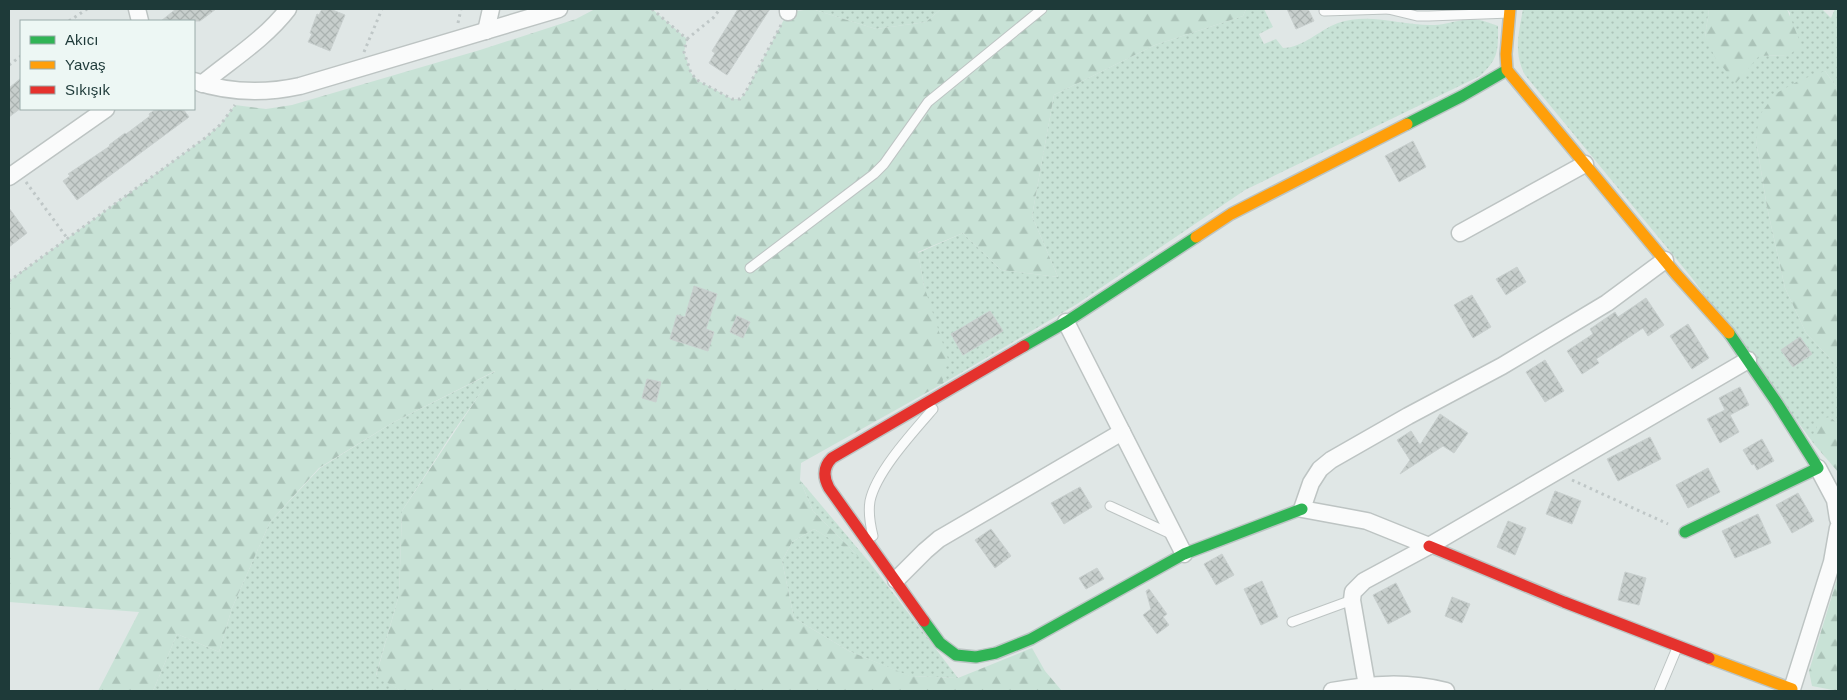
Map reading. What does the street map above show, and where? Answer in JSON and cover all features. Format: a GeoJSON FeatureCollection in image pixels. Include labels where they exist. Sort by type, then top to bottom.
{"type":"FeatureCollection","features":[{"type":"Feature","properties":{"kind":"street"},"geometry":{"type":"LineString","coordinates":[[198,82],[258,39],[276,24],[288,9]]}},
{"type":"Feature","properties":{"kind":"street"},"geometry":{"type":"LineString","coordinates":[[486,31],[491,9]]}},
{"type":"Feature","properties":{"kind":"street"},"geometry":{"type":"LineString","coordinates":[[198,82],[244,92],[263,92],[300,86],[559,9]]}},
{"type":"Feature","properties":{"kind":"street"},"geometry":{"type":"LineString","coordinates":[[1510,11],[1506,54],[1507,70],[1665,260],[1724,326],[1818,468],[1835,500],[1838,519]]}},
{"type":"Feature","properties":{"kind":"street"},"geometry":{"type":"LineString","coordinates":[[1507,70],[1462,96],[1231,214],[1066,322],[832,458],[825,468],[824,475],[829,488],[940,643],[950,652],[960,657],[973,658],[1009,649],[1184,554],[1302,509],[1367,521],[1560,601],[1792,690],[1832,562],[1838,528]]}},
{"type":"Feature","properties":{"kind":"street"},"geometry":{"type":"LineString","coordinates":[[13,174],[105,110]]}},
{"type":"Feature","properties":{"kind":"street"},"geometry":{"type":"LineString","coordinates":[[1460,233],[1585,164]]}},
{"type":"Feature","properties":{"kind":"street"},"geometry":{"type":"LineString","coordinates":[[1302,509],[1311,483],[1320,469],[1331,460],[1502,366],[1607,304],[1665,260]]}},
{"type":"Feature","properties":{"kind":"street"},"geometry":{"type":"LineString","coordinates":[[1066,322],[1184,554]]}},
{"type":"Feature","properties":{"kind":"street"},"geometry":{"type":"LineString","coordinates":[[1367,686],[1352,600],[1352,592],[1364,581],[1429,546],[1748,360]]}},
{"type":"Feature","properties":{"kind":"street"},"geometry":{"type":"LineString","coordinates":[[896,580],[924,550],[939,539],[1122,432]]}},
{"type":"Feature","properties":{"kind":"street"},"geometry":{"type":"LineString","coordinates":[[1685,532],[1818,468]]}},
{"type":"Feature","properties":{"kind":"street"},"geometry":{"type":"LineString","coordinates":[[1332,691],[1399,684],[1446,691]]}},
{"type":"Feature","properties":{"kind":"lane"},"geometry":{"type":"LineString","coordinates":[[750,268],[874,174],[884,164],[913,120],[928,102],[1042,9]]}},
{"type":"Feature","properties":{"kind":"lane"},"geometry":{"type":"LineString","coordinates":[[1324,10],[1389,9],[1417,16],[1510,11]]}},
{"type":"Feature","properties":{"kind":"lane"},"geometry":{"type":"LineString","coordinates":[[876,553],[869,514],[871,495],[876,482],[903,444],[947,392]]}},
{"type":"Feature","properties":{"kind":"lane"},"geometry":{"type":"LineString","coordinates":[[1110,506],[1175,536]]}},
{"type":"Feature","properties":{"kind":"lane"},"geometry":{"type":"LineString","coordinates":[[1292,622],[1352,600]]}},
{"type":"Feature","properties":{"kind":"lane"},"geometry":{"type":"LineString","coordinates":[[1659,691],[1677,647]]}},
{"type":"Feature","properties":{"kind":"path"},"geometry":{"type":"LineString","coordinates":[[70,20],[87,9]]}},
{"type":"Feature","properties":{"kind":"path"},"geometry":{"type":"LineString","coordinates":[[362,57],[382,9]]}},
{"type":"Feature","properties":{"kind":"path"},"geometry":{"type":"LineString","coordinates":[[456,29],[461,9]]}},
{"type":"Feature","properties":{"kind":"path"},"geometry":{"type":"LineString","coordinates":[[652,9],[687,39]]}},
{"type":"Feature","properties":{"kind":"path"},"geometry":{"type":"LineString","coordinates":[[720,9],[714,18],[687,39],[684,52],[694,77],[732,99],[740,99],[745,93],[788,10]]}},
{"type":"Feature","properties":{"kind":"path"},"geometry":{"type":"LineString","coordinates":[[9,65],[20,57]]}},
{"type":"Feature","properties":{"kind":"path"},"geometry":{"type":"LineString","coordinates":[[9,281],[221,124],[244,92]]}},
{"type":"Feature","properties":{"kind":"path"},"geometry":{"type":"LineString","coordinates":[[13,174],[67,238]]}},
{"type":"Feature","properties":{"kind":"path"},"geometry":{"type":"LineString","coordinates":[[1555,473],[1685,532]]}},
{"type":"Feature","properties":{"kind":"green space"},"geometry":{"type":"Polygon","coordinates":[[[595,9],[652,9],[687,39],[684,52],[691,73],[697,80],[732,99],[740,99],[788,12],[812,9],[876,29],[926,22],[941,9],[1246,9],[1243,16],[1155,45],[1054,95],[1032,216],[1058,277],[1001,270],[963,233],[918,252],[924,286],[948,359],[942,384],[801,463],[800,480],[813,511],[858,556],[814,529],[792,542],[782,561],[794,618],[849,651],[910,676],[958,678],[1032,648],[1045,671],[1062,691],[401,691],[376,676],[399,595],[402,511],[495,371],[392,423],[319,468],[270,522],[232,608],[219,652],[177,634],[153,691],[98,691],[139,612],[9,602],[9,281],[205,138],[221,124],[235,105],[266,109],[292,105],[480,50],[576,19],[595,9]]]}},
{"type":"Feature","properties":{"kind":"green space"},"geometry":{"type":"Polygon","coordinates":[[[812,9],[941,9],[926,22],[876,29],[812,9]]]}},
{"type":"Feature","properties":{"kind":"green space"},"geometry":{"type":"Polygon","coordinates":[[[1246,9],[1264,9],[1273,27],[1259,34],[1264,44],[1276,39],[1283,48],[1297,45],[1331,26],[1350,20],[1374,19],[1434,25],[1472,19],[1498,26],[1496,54],[1491,64],[1480,76],[1245,190],[1077,304],[942,384],[918,253],[963,233],[1001,270],[1058,277],[1032,216],[1054,95],[1155,45],[1243,16],[1246,9]]]}},
{"type":"Feature","properties":{"kind":"green space"},"geometry":{"type":"Polygon","coordinates":[[[1523,9],[1709,9],[1705,37],[1759,56],[1788,55],[1790,13],[1787,9],[1822,9],[1831,18],[1835,9],[1838,9],[1838,89],[1825,71],[1756,140],[1767,207],[1785,288],[1806,333],[1838,367],[1838,424],[1830,417],[1814,444],[1692,278],[1525,75],[1521,67],[1518,50],[1523,9]]]}},
{"type":"Feature","properties":{"kind":"green space"},"geometry":{"type":"Polygon","coordinates":[[[1709,9],[1787,9],[1802,47],[1788,55],[1759,56],[1736,83],[1716,59],[1705,37],[1709,9]]]}},
{"type":"Feature","properties":{"kind":"green space"},"geometry":{"type":"Polygon","coordinates":[[[1825,71],[1838,89],[1838,367],[1806,333],[1785,288],[1767,207],[1756,140],[1759,116],[1775,94],[1800,80],[1825,71]]]}},
{"type":"Feature","properties":{"kind":"green space"},"geometry":{"type":"Polygon","coordinates":[[[496,371],[453,432],[402,511],[399,595],[376,675],[401,691],[153,691],[177,634],[219,652],[232,608],[270,522],[320,468],[392,423],[496,371]]]}},
{"type":"Feature","properties":{"kind":"green space"},"geometry":{"type":"Polygon","coordinates":[[[1830,417],[1838,424],[1838,472],[1814,444],[1818,419],[1830,417]]]}},
{"type":"Feature","properties":{"kind":"green space"},"geometry":{"type":"Polygon","coordinates":[[[800,480],[870,563],[958,678],[909,676],[849,651],[794,618],[782,561],[792,542],[814,529],[856,554],[813,511],[800,480]]]}},
{"type":"Feature","properties":{"kind":"green space"},"geometry":{"type":"Polygon","coordinates":[[[1838,576],[1838,691],[1812,686],[1809,671],[1838,576]]]}},
{"type":"Feature","properties":{"kind":"building"},"geometry":{"type":"Polygon","coordinates":[[[176,9],[216,9],[200,21],[162,20],[176,9]]]}},
{"type":"Feature","properties":{"kind":"building"},"geometry":{"type":"Polygon","coordinates":[[[322,9],[330,9],[345,15],[330,51],[308,42],[317,14],[319,15],[322,9]]]}},
{"type":"Feature","properties":{"kind":"building"},"geometry":{"type":"Polygon","coordinates":[[[738,9],[770,9],[727,75],[709,63],[715,53],[712,51],[738,9]]]}},
{"type":"Feature","properties":{"kind":"building"},"geometry":{"type":"Polygon","coordinates":[[[1287,9],[1308,9],[1314,21],[1296,29],[1287,9]]]}},
{"type":"Feature","properties":{"kind":"building"},"geometry":{"type":"Polygon","coordinates":[[[20,79],[20,109],[9,117],[9,88],[20,79]]]}},
{"type":"Feature","properties":{"kind":"building"},"geometry":{"type":"Polygon","coordinates":[[[155,110],[184,110],[189,117],[77,200],[63,181],[70,176],[68,174],[110,146],[150,116],[149,114],[155,110]]]}},
{"type":"Feature","properties":{"kind":"building"},"geometry":{"type":"Polygon","coordinates":[[[1413,141],[1426,167],[1399,182],[1385,156],[1413,141]]]}},
{"type":"Feature","properties":{"kind":"building"},"geometry":{"type":"Polygon","coordinates":[[[9,208],[27,233],[9,247],[9,208]]]}},
{"type":"Feature","properties":{"kind":"building"},"geometry":{"type":"Polygon","coordinates":[[[1517,267],[1526,282],[1506,295],[1496,279],[1517,267]]]}},
{"type":"Feature","properties":{"kind":"building"},"geometry":{"type":"Polygon","coordinates":[[[694,286],[717,294],[706,329],[714,332],[708,351],[670,339],[677,315],[685,317],[694,286]]]}},
{"type":"Feature","properties":{"kind":"building"},"geometry":{"type":"Polygon","coordinates":[[[1472,295],[1491,327],[1473,338],[1454,305],[1472,295]]]}},
{"type":"Feature","properties":{"kind":"building"},"geometry":{"type":"Polygon","coordinates":[[[1646,298],[1664,325],[1648,336],[1643,328],[1596,359],[1599,363],[1582,374],[1567,351],[1593,334],[1590,329],[1615,312],[1618,317],[1646,298]]]}},
{"type":"Feature","properties":{"kind":"building"},"geometry":{"type":"Polygon","coordinates":[[[990,311],[1003,331],[963,355],[951,334],[990,311]]]}},
{"type":"Feature","properties":{"kind":"building"},"geometry":{"type":"Polygon","coordinates":[[[737,316],[750,322],[743,338],[730,332],[737,316]]]}},
{"type":"Feature","properties":{"kind":"building"},"geometry":{"type":"Polygon","coordinates":[[[1688,324],[1709,358],[1692,369],[1670,336],[1688,324]]]}},
{"type":"Feature","properties":{"kind":"building"},"geometry":{"type":"Polygon","coordinates":[[[1800,337],[1812,354],[1793,367],[1781,350],[1800,337]]]}},
{"type":"Feature","properties":{"kind":"building"},"geometry":{"type":"Polygon","coordinates":[[[1545,360],[1564,391],[1545,402],[1526,372],[1545,360]]]}},
{"type":"Feature","properties":{"kind":"building"},"geometry":{"type":"Polygon","coordinates":[[[647,379],[661,382],[656,402],[642,398],[647,379]]]}},
{"type":"Feature","properties":{"kind":"building"},"geometry":{"type":"Polygon","coordinates":[[[1740,387],[1749,405],[1730,415],[1739,432],[1720,443],[1707,419],[1725,410],[1719,398],[1740,387]]]}},
{"type":"Feature","properties":{"kind":"building"},"geometry":{"type":"Polygon","coordinates":[[[1440,414],[1468,433],[1454,453],[1443,446],[1400,474],[1410,460],[1397,440],[1411,431],[1420,445],[1440,414]]]}},
{"type":"Feature","properties":{"kind":"building"},"geometry":{"type":"Polygon","coordinates":[[[1650,437],[1661,459],[1618,481],[1607,459],[1650,437]]]}},
{"type":"Feature","properties":{"kind":"building"},"geometry":{"type":"Polygon","coordinates":[[[1762,439],[1774,461],[1757,470],[1743,450],[1762,439]]]}},
{"type":"Feature","properties":{"kind":"building"},"geometry":{"type":"Polygon","coordinates":[[[1708,468],[1720,492],[1688,508],[1676,485],[1708,468]]]}},
{"type":"Feature","properties":{"kind":"building"},"geometry":{"type":"Polygon","coordinates":[[[1080,487],[1092,507],[1064,524],[1051,503],[1080,487]]]}},
{"type":"Feature","properties":{"kind":"building"},"geometry":{"type":"Polygon","coordinates":[[[1555,491],[1581,501],[1572,524],[1546,514],[1555,491]]]}},
{"type":"Feature","properties":{"kind":"building"},"geometry":{"type":"Polygon","coordinates":[[[1798,493],[1814,521],[1792,533],[1776,505],[1798,493]]]}},
{"type":"Feature","properties":{"kind":"building"},"geometry":{"type":"Polygon","coordinates":[[[1758,514],[1771,543],[1735,558],[1722,531],[1758,514]]]}},
{"type":"Feature","properties":{"kind":"building"},"geometry":{"type":"Polygon","coordinates":[[[1508,521],[1526,528],[1515,555],[1497,547],[1508,521]]]}},
{"type":"Feature","properties":{"kind":"building"},"geometry":{"type":"Polygon","coordinates":[[[991,529],[1011,556],[995,568],[975,540],[991,529]]]}},
{"type":"Feature","properties":{"kind":"building"},"geometry":{"type":"Polygon","coordinates":[[[1222,554],[1234,575],[1216,585],[1204,564],[1222,554]]]}},
{"type":"Feature","properties":{"kind":"building"},"geometry":{"type":"Polygon","coordinates":[[[1097,568],[1104,579],[1086,589],[1079,578],[1097,568]]]}},
{"type":"Feature","properties":{"kind":"building"},"geometry":{"type":"Polygon","coordinates":[[[1625,572],[1646,578],[1639,605],[1618,600],[1625,572]]]}},
{"type":"Feature","properties":{"kind":"building"},"geometry":{"type":"Polygon","coordinates":[[[1262,581],[1278,617],[1261,625],[1244,589],[1262,581]]]}},
{"type":"Feature","properties":{"kind":"building"},"geometry":{"type":"Polygon","coordinates":[[[1396,583],[1411,612],[1388,624],[1373,595],[1396,583]]]}},
{"type":"Feature","properties":{"kind":"building"},"geometry":{"type":"Polygon","coordinates":[[[1149,589],[1167,614],[1163,617],[1169,625],[1157,634],[1143,615],[1151,609],[1146,591],[1149,589]]]}},
{"type":"Feature","properties":{"kind":"building"},"geometry":{"type":"Polygon","coordinates":[[[1452,597],[1470,604],[1462,623],[1445,616],[1452,597]]]}},
{"type":"Feature","properties":{"kind":"traffic: fast"},"geometry":{"type":"LineString","coordinates":[[1407,124],[1507,70]]}},
{"type":"Feature","properties":{"kind":"traffic: fast"},"geometry":{"type":"LineString","coordinates":[[1024,346],[1066,322],[1196,237]]}},
{"type":"Feature","properties":{"kind":"traffic: fast"},"geometry":{"type":"LineString","coordinates":[[1685,532],[1818,468],[1777,403],[1729,333]]}},
{"type":"Feature","properties":{"kind":"traffic: fast"},"geometry":{"type":"LineString","coordinates":[[924,621],[940,643],[956,655],[976,657],[996,653],[1031,639],[1184,554],[1302,509]]}},
{"type":"Feature","properties":{"kind":"traffic: slow"},"geometry":{"type":"LineString","coordinates":[[1510,9],[1506,54],[1507,70],[1676,274],[1729,333]]}},
{"type":"Feature","properties":{"kind":"traffic: slow"},"geometry":{"type":"LineString","coordinates":[[1196,237],[1231,214],[1407,124]]}},
{"type":"Feature","properties":{"kind":"traffic: slow"},"geometry":{"type":"LineString","coordinates":[[1709,658],[1792,689],[1791,691]]}},
{"type":"Feature","properties":{"kind":"traffic: jam"},"geometry":{"type":"LineString","coordinates":[[924,621],[829,488],[825,476],[826,469],[832,458],[1024,346]]}},
{"type":"Feature","properties":{"kind":"traffic: jam"},"geometry":{"type":"LineString","coordinates":[[1429,546],[1564,602],[1709,658]]}}]}
